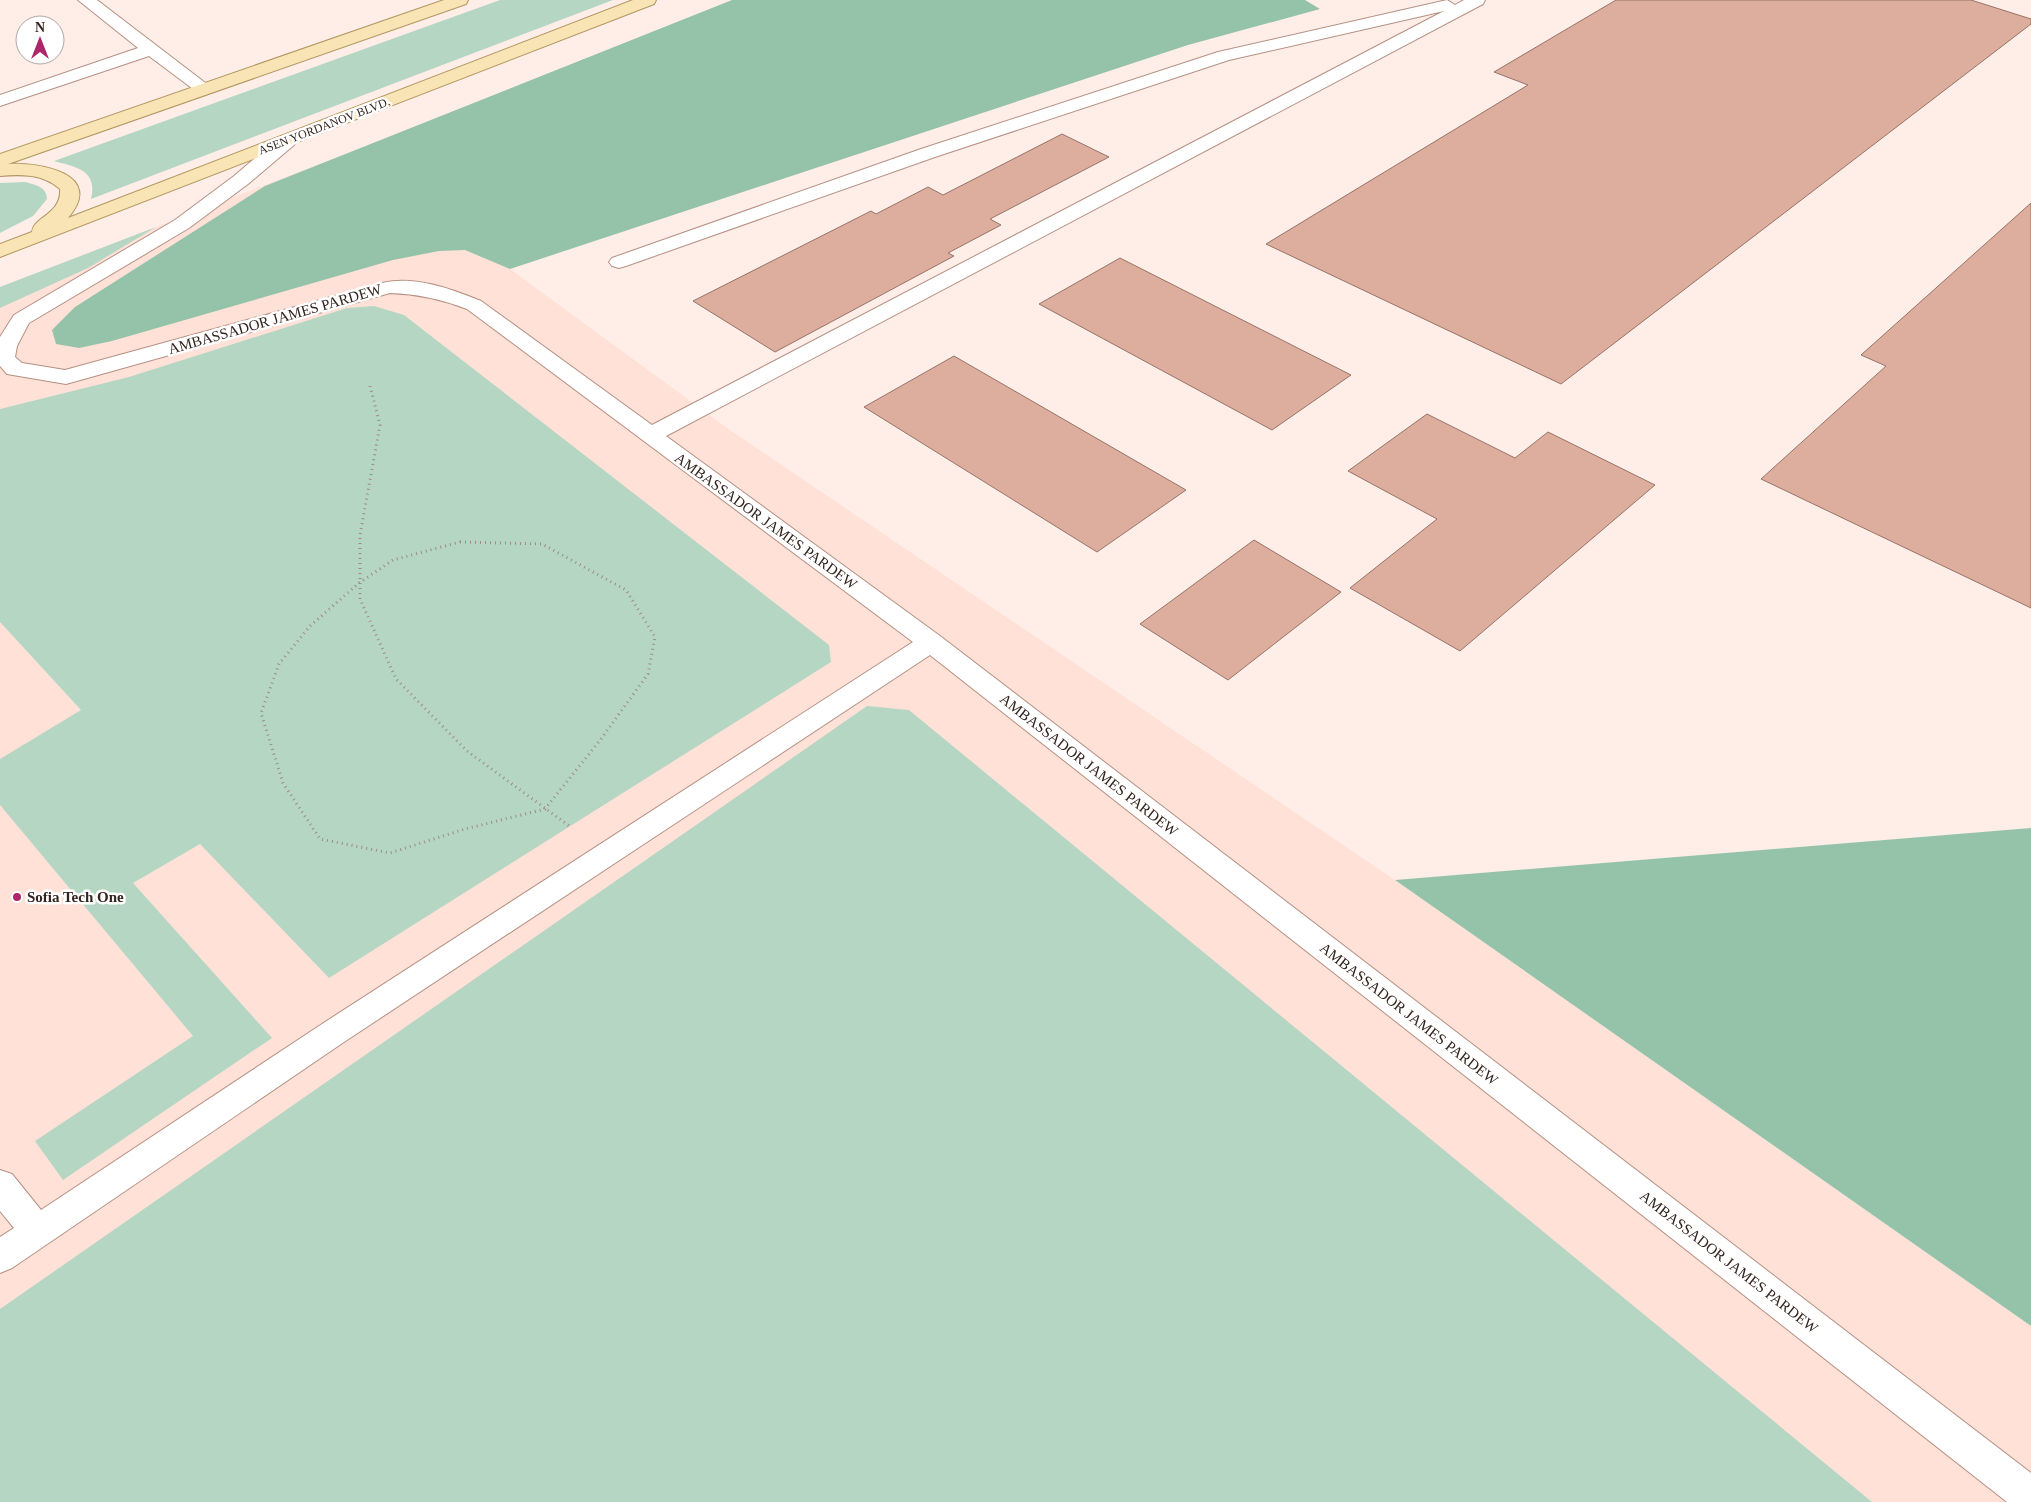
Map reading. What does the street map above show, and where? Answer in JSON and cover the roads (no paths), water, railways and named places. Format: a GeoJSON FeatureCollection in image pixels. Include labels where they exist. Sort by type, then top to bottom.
{"type":"FeatureCollection","features":[{"type":"Feature","properties":{"kind":"main road"},"geometry":{"type":"LineString","coordinates":[[0,160],[460,0]]}},
{"type":"Feature","properties":{"kind":"main road","name":"ASEN YORDANOV BLVD."},"geometry":{"type":"LineString","coordinates":[[0,251],[648,0]]}},
{"type":"Feature","properties":{"kind":"main road"},"geometry":{"type":"LineString","coordinates":[[0,170],[33,171],[50,174],[63,180],[70,187],[70,203],[61,214],[26,242]]}},
{"type":"Feature","properties":{"kind":"street"},"geometry":{"type":"LineString","coordinates":[[86,0],[203,88]]}},
{"type":"Feature","properties":{"kind":"street"},"geometry":{"type":"LineString","coordinates":[[619,262],[928,153],[1224,56],[1468,0]]}},
{"type":"Feature","properties":{"kind":"street"},"geometry":{"type":"LineString","coordinates":[[650,435],[1477,0]]}},
{"type":"Feature","properties":{"kind":"street"},"geometry":{"type":"LineString","coordinates":[[0,101],[151,50]]}},
{"type":"Feature","properties":{"kind":"street","name":"AMBASSADOR JAMES PARDEW"},"geometry":{"type":"LineString","coordinates":[[287,141],[242,180],[182,224],[21,319],[6,346],[4,358],[15,368],[66,377],[390,286],[419,286],[445,292],[474,305],[930,642],[2022,1496]]}},
{"type":"Feature","properties":{"kind":"street"},"geometry":{"type":"LineString","coordinates":[[218,168],[244,166],[246,172],[242,180]]}},
{"type":"Feature","properties":{"kind":"street"},"geometry":{"type":"LineString","coordinates":[[0,1257],[333,1033],[930,642]]}},
{"type":"Feature","properties":{"kind":"street"},"geometry":{"type":"LineString","coordinates":[[0,1185],[38,1232]]}},
{"type":"Feature","properties":{"kind":"place","name":"Sofia Tech One"},"geometry":{"type":"Point","coordinates":[17,897]}}]}
